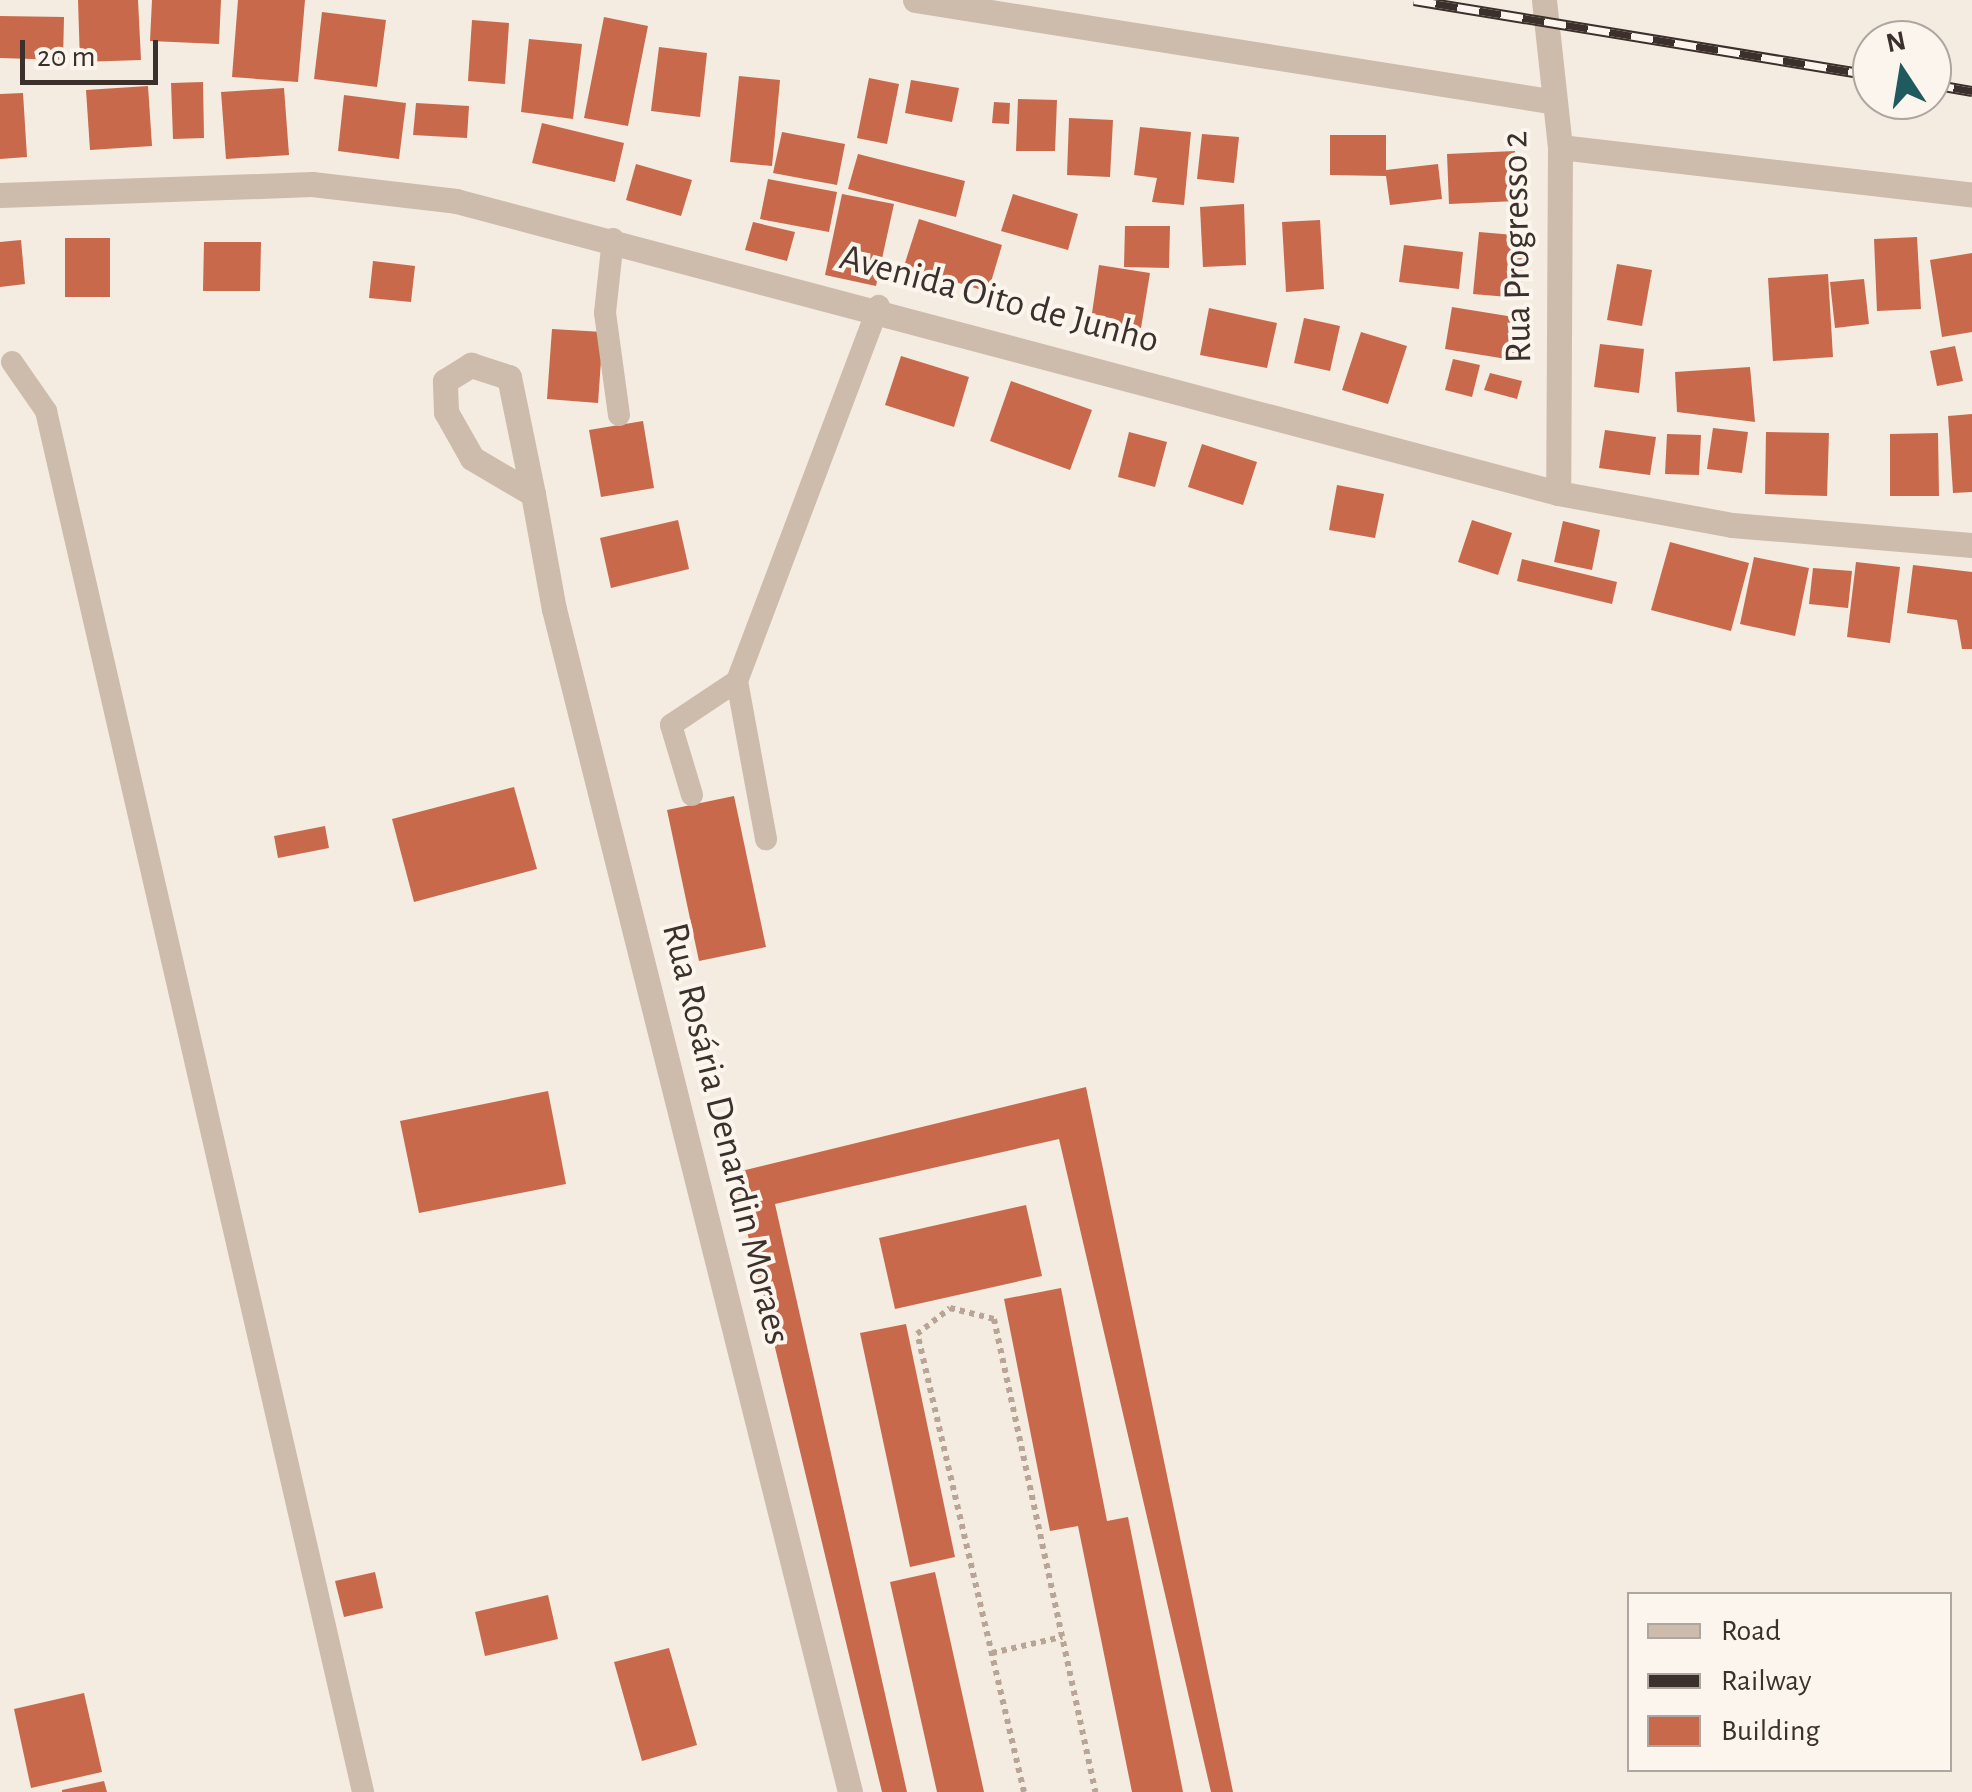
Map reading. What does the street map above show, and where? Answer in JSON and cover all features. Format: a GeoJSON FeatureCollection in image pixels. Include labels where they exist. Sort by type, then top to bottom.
{"type":"FeatureCollection","features":[{"type":"Feature","properties":{"kind":"street"},"geometry":{"type":"LineString","coordinates":[[915,0],[1550,101]]}},
{"type":"Feature","properties":{"kind":"street","name":"Rua Progresso 2"},"geometry":{"type":"LineString","coordinates":[[1544,0],[1550,101],[1560,148],[1558,494]]}},
{"type":"Feature","properties":{"kind":"street"},"geometry":{"type":"LineString","coordinates":[[1560,148],[1972,196]]}},
{"type":"Feature","properties":{"kind":"street","name":"Avenida Oito de Junho"},"geometry":{"type":"LineString","coordinates":[[0,195],[312,184],[456,200],[879,306],[1558,494],[1732,525],[1972,546]]}},
{"type":"Feature","properties":{"kind":"street","name":"Rua Rosária Denardin Moraes"},"geometry":{"type":"LineString","coordinates":[[533,494],[472,458],[446,412],[445,381],[471,365],[508,377],[533,494],[554,609],[850,1792]]}},
{"type":"Feature","properties":{"kind":"lane"},"geometry":{"type":"LineString","coordinates":[[613,239],[605,313],[619,416]]}},
{"type":"Feature","properties":{"kind":"lane"},"geometry":{"type":"LineString","coordinates":[[766,840],[737,681],[879,306]]}},
{"type":"Feature","properties":{"kind":"lane"},"geometry":{"type":"LineString","coordinates":[[12,362],[46,411],[363,1792]]}},
{"type":"Feature","properties":{"kind":"lane"},"geometry":{"type":"LineString","coordinates":[[692,795],[671,725],[737,681]]}},
{"type":"Feature","properties":{"kind":"path"},"geometry":{"type":"LineString","coordinates":[[1024,1792],[918,1334],[950,1308],[994,1319],[1096,1792]]}},
{"type":"Feature","properties":{"kind":"path"},"geometry":{"type":"LineString","coordinates":[[992,1652],[1062,1637]]}},
{"type":"Feature","properties":{"kind":"building"},"geometry":{"type":"Polygon","coordinates":[[[78,0],[138,0],[141,60],[80,62],[78,0]]]}},
{"type":"Feature","properties":{"kind":"building"},"geometry":{"type":"Polygon","coordinates":[[[152,0],[221,0],[219,44],[150,41],[152,0]]]}},
{"type":"Feature","properties":{"kind":"building"},"geometry":{"type":"Polygon","coordinates":[[[238,0],[305,0],[298,82],[232,77],[238,0]]]}},
{"type":"Feature","properties":{"kind":"building"},"geometry":{"type":"Polygon","coordinates":[[[322,12],[386,20],[377,87],[314,79],[322,12]]]}},
{"type":"Feature","properties":{"kind":"building"},"geometry":{"type":"Polygon","coordinates":[[[0,16],[64,17],[63,60],[0,58],[0,16]]]}},
{"type":"Feature","properties":{"kind":"building"},"geometry":{"type":"Polygon","coordinates":[[[604,17],[648,26],[628,126],[584,118],[604,17]]]}},
{"type":"Feature","properties":{"kind":"building"},"geometry":{"type":"Polygon","coordinates":[[[472,20],[509,23],[505,84],[468,81],[472,20]]]}},
{"type":"Feature","properties":{"kind":"building"},"geometry":{"type":"Polygon","coordinates":[[[529,39],[582,44],[573,119],[521,112],[529,39]]]}},
{"type":"Feature","properties":{"kind":"building"},"geometry":{"type":"Polygon","coordinates":[[[659,47],[707,53],[700,117],[651,111],[659,47]]]}},
{"type":"Feature","properties":{"kind":"building"},"geometry":{"type":"Polygon","coordinates":[[[739,76],[780,80],[772,166],[730,162],[739,76]]]}},
{"type":"Feature","properties":{"kind":"building"},"geometry":{"type":"Polygon","coordinates":[[[869,78],[899,84],[887,144],[857,138],[869,78]]]}},
{"type":"Feature","properties":{"kind":"building"},"geometry":{"type":"Polygon","coordinates":[[[911,80],[959,88],[952,122],[905,113],[911,80]]]}},
{"type":"Feature","properties":{"kind":"building"},"geometry":{"type":"Polygon","coordinates":[[[203,82],[204,138],[173,139],[171,83],[203,82]]]}},
{"type":"Feature","properties":{"kind":"building"},"geometry":{"type":"Polygon","coordinates":[[[148,86],[152,146],[90,150],[86,90],[148,86]]]}},
{"type":"Feature","properties":{"kind":"building"},"geometry":{"type":"Polygon","coordinates":[[[284,88],[289,155],[226,159],[221,92],[284,88]]]}},
{"type":"Feature","properties":{"kind":"building"},"geometry":{"type":"Polygon","coordinates":[[[23,93],[27,157],[0,159],[0,94],[23,93]]]}},
{"type":"Feature","properties":{"kind":"building"},"geometry":{"type":"Polygon","coordinates":[[[344,95],[406,103],[399,159],[338,151],[344,95]]]}},
{"type":"Feature","properties":{"kind":"building"},"geometry":{"type":"Polygon","coordinates":[[[1018,99],[1057,100],[1055,151],[1016,151],[1018,99]]]}},
{"type":"Feature","properties":{"kind":"building"},"geometry":{"type":"Polygon","coordinates":[[[994,102],[1010,103],[1009,124],[992,123],[994,102]]]}},
{"type":"Feature","properties":{"kind":"building"},"geometry":{"type":"Polygon","coordinates":[[[416,103],[469,106],[467,138],[413,135],[416,103]]]}},
{"type":"Feature","properties":{"kind":"building"},"geometry":{"type":"Polygon","coordinates":[[[1069,118],[1113,120],[1110,177],[1067,175],[1069,118]]]}},
{"type":"Feature","properties":{"kind":"building"},"geometry":{"type":"Polygon","coordinates":[[[542,123],[624,143],[615,182],[532,163],[542,123]]]}},
{"type":"Feature","properties":{"kind":"building"},"geometry":{"type":"Polygon","coordinates":[[[1140,127],[1191,132],[1184,205],[1152,202],[1157,178],[1134,175],[1140,127]]]}},
{"type":"Feature","properties":{"kind":"building"},"geometry":{"type":"Polygon","coordinates":[[[782,132],[845,144],[837,185],[773,173],[782,132]]]}},
{"type":"Feature","properties":{"kind":"building"},"geometry":{"type":"Polygon","coordinates":[[[1202,134],[1239,137],[1234,183],[1197,179],[1202,134]]]}},
{"type":"Feature","properties":{"kind":"building"},"geometry":{"type":"Polygon","coordinates":[[[1330,135],[1386,135],[1386,170],[1438,164],[1442,199],[1390,205],[1386,176],[1330,175],[1330,135]]]}},
{"type":"Feature","properties":{"kind":"building"},"geometry":{"type":"Polygon","coordinates":[[[1515,151],[1517,201],[1449,204],[1447,154],[1515,151]]]}},
{"type":"Feature","properties":{"kind":"building"},"geometry":{"type":"Polygon","coordinates":[[[858,154],[965,181],[956,217],[848,189],[858,154]]]}},
{"type":"Feature","properties":{"kind":"building"},"geometry":{"type":"Polygon","coordinates":[[[636,164],[692,180],[681,216],[626,200],[636,164]]]}},
{"type":"Feature","properties":{"kind":"building"},"geometry":{"type":"Polygon","coordinates":[[[768,179],[837,192],[829,232],[760,219],[768,179]]]}},
{"type":"Feature","properties":{"kind":"building"},"geometry":{"type":"Polygon","coordinates":[[[842,194],[894,204],[876,286],[825,275],[842,194]]]}},
{"type":"Feature","properties":{"kind":"building"},"geometry":{"type":"Polygon","coordinates":[[[1013,194],[1078,214],[1068,250],[1001,231],[1013,194]]]}},
{"type":"Feature","properties":{"kind":"building"},"geometry":{"type":"Polygon","coordinates":[[[1244,204],[1246,265],[1203,267],[1200,207],[1244,204]]]}},
{"type":"Feature","properties":{"kind":"building"},"geometry":{"type":"Polygon","coordinates":[[[919,219],[1002,245],[988,292],[904,266],[919,219]]]}},
{"type":"Feature","properties":{"kind":"building"},"geometry":{"type":"Polygon","coordinates":[[[1320,220],[1324,289],[1286,292],[1282,222],[1320,220]]]}},
{"type":"Feature","properties":{"kind":"building"},"geometry":{"type":"Polygon","coordinates":[[[753,222],[795,232],[787,261],[745,250],[753,222]]]}},
{"type":"Feature","properties":{"kind":"building"},"geometry":{"type":"Polygon","coordinates":[[[1125,226],[1170,226],[1169,268],[1124,267],[1125,226]]]}},
{"type":"Feature","properties":{"kind":"building"},"geometry":{"type":"Polygon","coordinates":[[[1479,232],[1526,236],[1520,298],[1473,294],[1479,232]]]}},
{"type":"Feature","properties":{"kind":"building"},"geometry":{"type":"Polygon","coordinates":[[[1917,237],[1921,309],[1877,311],[1874,239],[1917,237]]]}},
{"type":"Feature","properties":{"kind":"building"},"geometry":{"type":"Polygon","coordinates":[[[65,238],[110,238],[110,297],[65,297],[65,238]]]}},
{"type":"Feature","properties":{"kind":"building"},"geometry":{"type":"Polygon","coordinates":[[[21,240],[25,284],[0,287],[0,242],[21,240]]]}},
{"type":"Feature","properties":{"kind":"building"},"geometry":{"type":"Polygon","coordinates":[[[204,242],[261,242],[260,291],[203,291],[204,242]]]}},
{"type":"Feature","properties":{"kind":"building"},"geometry":{"type":"Polygon","coordinates":[[[1404,245],[1463,252],[1459,289],[1399,282],[1404,245]]]}},
{"type":"Feature","properties":{"kind":"building"},"geometry":{"type":"Polygon","coordinates":[[[1972,253],[1972,332],[1942,337],[1930,260],[1972,253]]]}},
{"type":"Feature","properties":{"kind":"building"},"geometry":{"type":"Polygon","coordinates":[[[373,261],[415,266],[411,302],[369,298],[373,261]]]}},
{"type":"Feature","properties":{"kind":"building"},"geometry":{"type":"Polygon","coordinates":[[[1617,264],[1652,270],[1642,326],[1607,320],[1617,264]]]}},
{"type":"Feature","properties":{"kind":"building"},"geometry":{"type":"Polygon","coordinates":[[[1099,265],[1150,273],[1141,328],[1091,320],[1099,265]]]}},
{"type":"Feature","properties":{"kind":"building"},"geometry":{"type":"Polygon","coordinates":[[[1828,274],[1833,357],[1773,361],[1768,278],[1828,274]]]}},
{"type":"Feature","properties":{"kind":"building"},"geometry":{"type":"Polygon","coordinates":[[[1864,279],[1869,324],[1835,328],[1830,282],[1864,279]]]}},
{"type":"Feature","properties":{"kind":"building"},"geometry":{"type":"Polygon","coordinates":[[[1452,307],[1526,319],[1519,361],[1445,349],[1452,307]]]}},
{"type":"Feature","properties":{"kind":"building"},"geometry":{"type":"Polygon","coordinates":[[[1209,308],[1277,323],[1267,368],[1200,355],[1209,308]]]}},
{"type":"Feature","properties":{"kind":"building"},"geometry":{"type":"Polygon","coordinates":[[[1304,318],[1340,326],[1330,371],[1294,363],[1304,318]]]}},
{"type":"Feature","properties":{"kind":"building"},"geometry":{"type":"Polygon","coordinates":[[[552,329],[603,332],[598,403],[547,399],[552,329]]]}},
{"type":"Feature","properties":{"kind":"building"},"geometry":{"type":"Polygon","coordinates":[[[1361,332],[1407,346],[1388,404],[1342,390],[1361,332]]]}},
{"type":"Feature","properties":{"kind":"building"},"geometry":{"type":"Polygon","coordinates":[[[1600,344],[1644,349],[1639,393],[1594,387],[1600,344]]]}},
{"type":"Feature","properties":{"kind":"building"},"geometry":{"type":"Polygon","coordinates":[[[1955,346],[1963,381],[1937,386],[1930,351],[1955,346]]]}},
{"type":"Feature","properties":{"kind":"building"},"geometry":{"type":"Polygon","coordinates":[[[901,356],[969,377],[954,427],[885,405],[901,356]]]}},
{"type":"Feature","properties":{"kind":"building"},"geometry":{"type":"Polygon","coordinates":[[[1453,359],[1480,365],[1472,397],[1445,390],[1453,359]]]}},
{"type":"Feature","properties":{"kind":"building"},"geometry":{"type":"Polygon","coordinates":[[[1750,367],[1755,422],[1677,412],[1675,372],[1750,367]]]}},
{"type":"Feature","properties":{"kind":"building"},"geometry":{"type":"Polygon","coordinates":[[[1490,373],[1522,381],[1517,399],[1484,390],[1490,373]]]}},
{"type":"Feature","properties":{"kind":"building"},"geometry":{"type":"Polygon","coordinates":[[[1011,381],[1092,410],[1070,470],[990,441],[1011,381]]]}},
{"type":"Feature","properties":{"kind":"building"},"geometry":{"type":"Polygon","coordinates":[[[1972,414],[1972,492],[1953,493],[1948,416],[1972,414]]]}},
{"type":"Feature","properties":{"kind":"building"},"geometry":{"type":"Polygon","coordinates":[[[643,421],[654,488],[601,497],[589,430],[643,421]]]}},
{"type":"Feature","properties":{"kind":"building"},"geometry":{"type":"Polygon","coordinates":[[[1713,428],[1748,432],[1742,473],[1707,469],[1713,428]]]}},
{"type":"Feature","properties":{"kind":"building"},"geometry":{"type":"Polygon","coordinates":[[[1605,430],[1656,437],[1650,475],[1599,468],[1605,430]]]}},
{"type":"Feature","properties":{"kind":"building"},"geometry":{"type":"Polygon","coordinates":[[[1129,432],[1167,442],[1155,487],[1118,477],[1129,432]]]}},
{"type":"Feature","properties":{"kind":"building"},"geometry":{"type":"Polygon","coordinates":[[[1766,432],[1829,433],[1827,496],[1765,494],[1766,432]]]}},
{"type":"Feature","properties":{"kind":"building"},"geometry":{"type":"Polygon","coordinates":[[[1938,433],[1939,496],[1890,496],[1890,434],[1938,433]]]}},
{"type":"Feature","properties":{"kind":"building"},"geometry":{"type":"Polygon","coordinates":[[[1667,434],[1701,435],[1699,475],[1665,474],[1667,434]]]}},
{"type":"Feature","properties":{"kind":"building"},"geometry":{"type":"Polygon","coordinates":[[[1202,444],[1257,462],[1243,505],[1188,487],[1202,444]]]}},
{"type":"Feature","properties":{"kind":"building"},"geometry":{"type":"Polygon","coordinates":[[[1337,485],[1384,494],[1375,538],[1329,530],[1337,485]]]}},
{"type":"Feature","properties":{"kind":"building"},"geometry":{"type":"Polygon","coordinates":[[[678,520],[689,569],[611,588],[600,538],[678,520]]]}},
{"type":"Feature","properties":{"kind":"building"},"geometry":{"type":"Polygon","coordinates":[[[1472,520],[1512,533],[1498,575],[1458,562],[1472,520]]]}},
{"type":"Feature","properties":{"kind":"building"},"geometry":{"type":"Polygon","coordinates":[[[1563,521],[1600,530],[1592,570],[1554,562],[1563,521]]]}},
{"type":"Feature","properties":{"kind":"building"},"geometry":{"type":"Polygon","coordinates":[[[1670,542],[1749,563],[1731,631],[1651,610],[1670,542]]]}},
{"type":"Feature","properties":{"kind":"building"},"geometry":{"type":"Polygon","coordinates":[[[1754,557],[1809,568],[1795,636],[1740,624],[1754,557]]]}},
{"type":"Feature","properties":{"kind":"building"},"geometry":{"type":"Polygon","coordinates":[[[1522,559],[1617,582],[1612,604],[1517,581],[1522,559]]]}},
{"type":"Feature","properties":{"kind":"building"},"geometry":{"type":"Polygon","coordinates":[[[1856,562],[1900,567],[1890,643],[1847,637],[1856,562]]]}},
{"type":"Feature","properties":{"kind":"building"},"geometry":{"type":"Polygon","coordinates":[[[1913,565],[1972,572],[1972,649],[1962,649],[1957,620],[1907,613],[1913,565]]]}},
{"type":"Feature","properties":{"kind":"building"},"geometry":{"type":"Polygon","coordinates":[[[1813,568],[1852,571],[1848,608],[1809,604],[1813,568]]]}},
{"type":"Feature","properties":{"kind":"building"},"geometry":{"type":"Polygon","coordinates":[[[514,787],[537,869],[414,902],[392,819],[514,787]]]}},
{"type":"Feature","properties":{"kind":"building"},"geometry":{"type":"Polygon","coordinates":[[[734,796],[766,947],[699,961],[667,810],[734,796]]]}},
{"type":"Feature","properties":{"kind":"building"},"geometry":{"type":"Polygon","coordinates":[[[325,826],[329,848],[278,858],[274,836],[325,826]]]}},
{"type":"Feature","properties":{"kind":"building"},"geometry":{"type":"Polygon","coordinates":[[[1086,1087],[1233,1792],[1211,1792],[1059,1139],[775,1204],[907,1792],[882,1792],[733,1173],[1086,1087]]]}},
{"type":"Feature","properties":{"kind":"building"},"geometry":{"type":"Polygon","coordinates":[[[548,1091],[566,1184],[419,1213],[400,1121],[548,1091]]]}},
{"type":"Feature","properties":{"kind":"building"},"geometry":{"type":"Polygon","coordinates":[[[1026,1205],[1042,1276],[895,1309],[879,1238],[1026,1205]]]}},
{"type":"Feature","properties":{"kind":"building"},"geometry":{"type":"Polygon","coordinates":[[[1061,1288],[1107,1521],[1128,1517],[1183,1792],[1132,1792],[1078,1526],[1050,1531],[1004,1299],[1061,1288]]]}},
{"type":"Feature","properties":{"kind":"building"},"geometry":{"type":"Polygon","coordinates":[[[906,1324],[955,1557],[910,1567],[860,1333],[906,1324]]]}},
{"type":"Feature","properties":{"kind":"building"},"geometry":{"type":"Polygon","coordinates":[[[375,1572],[383,1608],[344,1617],[335,1581],[375,1572]]]}},
{"type":"Feature","properties":{"kind":"building"},"geometry":{"type":"Polygon","coordinates":[[[935,1572],[984,1792],[937,1792],[890,1582],[935,1572]]]}},
{"type":"Feature","properties":{"kind":"building"},"geometry":{"type":"Polygon","coordinates":[[[548,1595],[558,1639],[485,1656],[475,1612],[548,1595]]]}},
{"type":"Feature","properties":{"kind":"building"},"geometry":{"type":"Polygon","coordinates":[[[669,1648],[697,1745],[642,1761],[614,1662],[669,1648]]]}},
{"type":"Feature","properties":{"kind":"building"},"geometry":{"type":"Polygon","coordinates":[[[84,1693],[102,1772],[31,1788],[14,1709],[84,1693]]]}},
{"type":"Feature","properties":{"kind":"building"},"geometry":{"type":"Polygon","coordinates":[[[104,1781],[107,1792],[62,1792],[62,1790],[104,1781]]]}},
{"type":"Feature","properties":{"kind":"railway"},"geometry":{"type":"LineString","coordinates":[[1414,0],[1852,72]]}},
{"type":"Feature","properties":{"kind":"railway"},"geometry":{"type":"LineString","coordinates":[[1952,88],[1972,91]]}}]}
